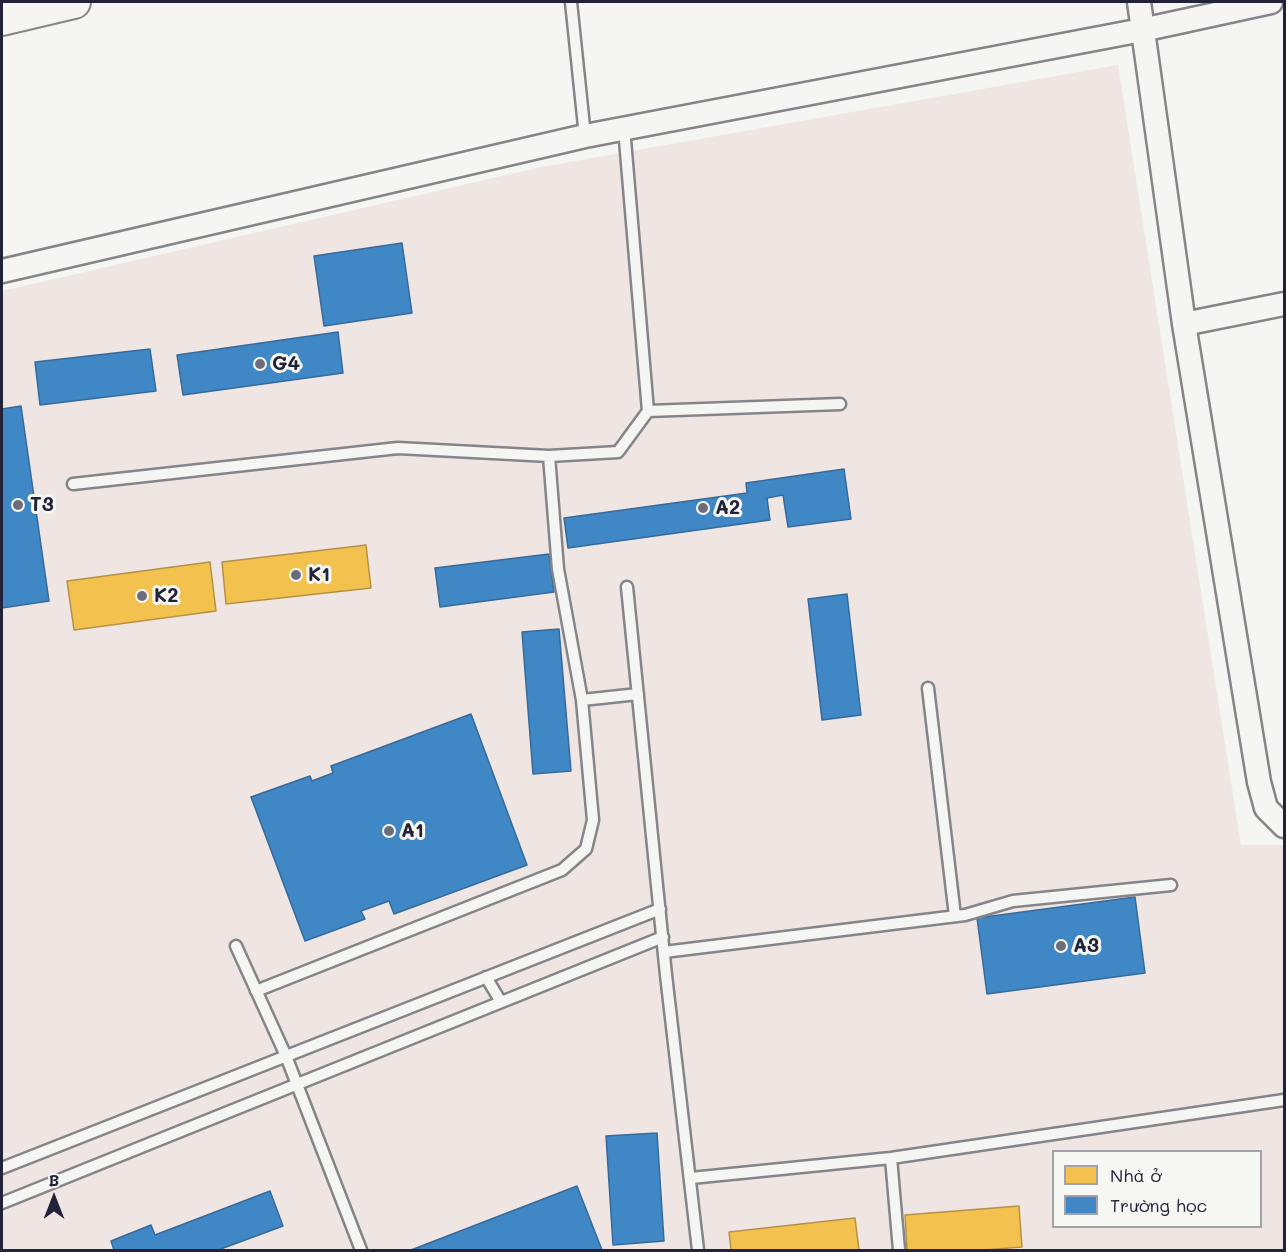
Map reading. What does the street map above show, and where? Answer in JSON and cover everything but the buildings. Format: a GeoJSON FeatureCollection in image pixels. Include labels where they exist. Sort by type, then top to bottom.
{"type":"FeatureCollection","features":[{"type":"Feature","properties":{"kind":"street"},"geometry":{"type":"LineString","coordinates":[[2,19],[74,2]]}},
{"type":"Feature","properties":{"kind":"street"},"geometry":{"type":"LineString","coordinates":[[1139,2],[1184,324],[1259,782],[1266,808],[1284,826]]}},
{"type":"Feature","properties":{"kind":"street"},"geometry":{"type":"LineString","coordinates":[[2,271],[585,136],[1142,30],[1271,2]]}},
{"type":"Feature","properties":{"kind":"street"},"geometry":{"type":"LineString","coordinates":[[1184,324],[1284,304]]}},
{"type":"Feature","properties":{"kind":"lane"},"geometry":{"type":"LineString","coordinates":[[571,2],[585,136]]}},
{"type":"Feature","properties":{"kind":"lane"},"geometry":{"type":"LineString","coordinates":[[73,483],[398,448],[549,456],[618,452],[648,411],[624,128]]}},
{"type":"Feature","properties":{"kind":"lane"},"geometry":{"type":"LineString","coordinates":[[648,411],[840,404]]}},
{"type":"Feature","properties":{"kind":"lane"},"geometry":{"type":"LineString","coordinates":[[256,991],[562,870],[585,849],[593,820],[582,700],[558,569],[549,456]]}},
{"type":"Feature","properties":{"kind":"lane"},"geometry":{"type":"LineString","coordinates":[[627,587],[664,952],[698,1251]]}},
{"type":"Feature","properties":{"kind":"lane"},"geometry":{"type":"LineString","coordinates":[[928,688],[955,916]]}},
{"type":"Feature","properties":{"kind":"lane"},"geometry":{"type":"LineString","coordinates":[[582,700],[638,694]]}},
{"type":"Feature","properties":{"kind":"lane"},"geometry":{"type":"LineString","coordinates":[[664,952],[955,916],[1013,901],[1171,885]]}},
{"type":"Feature","properties":{"kind":"lane"},"geometry":{"type":"LineString","coordinates":[[2,1168],[660,909]]}},
{"type":"Feature","properties":{"kind":"lane"},"geometry":{"type":"LineString","coordinates":[[2,1203],[663,937]]}},
{"type":"Feature","properties":{"kind":"lane"},"geometry":{"type":"LineString","coordinates":[[237,946],[286,1056],[361,1251]]}},
{"type":"Feature","properties":{"kind":"lane"},"geometry":{"type":"LineString","coordinates":[[486,977],[501,1002]]}},
{"type":"Feature","properties":{"kind":"lane"},"geometry":{"type":"LineString","coordinates":[[691,1178],[891,1158],[1284,1100]]}},
{"type":"Feature","properties":{"kind":"lane"},"geometry":{"type":"LineString","coordinates":[[891,1158],[899,1251]]}},
{"type":"Feature","properties":{"kind":"shaded area"},"geometry":{"type":"Polygon","coordinates":[[[1118,65],[1241,845],[1284,845],[1284,1250],[2,1250],[2,291],[541,167],[1118,65]]]}},
{"type":"Feature","properties":{"kind":"place","name":"G4"},"geometry":{"type":"Point","coordinates":[260,364]}},
{"type":"Feature","properties":{"kind":"place","name":"T3"},"geometry":{"type":"Point","coordinates":[18,505]}},
{"type":"Feature","properties":{"kind":"place","name":"A2"},"geometry":{"type":"Point","coordinates":[703,508]}},
{"type":"Feature","properties":{"kind":"place","name":"K1"},"geometry":{"type":"Point","coordinates":[296,575]}},
{"type":"Feature","properties":{"kind":"place","name":"K2"},"geometry":{"type":"Point","coordinates":[142,596]}},
{"type":"Feature","properties":{"kind":"place","name":"A1"},"geometry":{"type":"Point","coordinates":[389,831]}},
{"type":"Feature","properties":{"kind":"place","name":"A3"},"geometry":{"type":"Point","coordinates":[1061,946]}}]}
